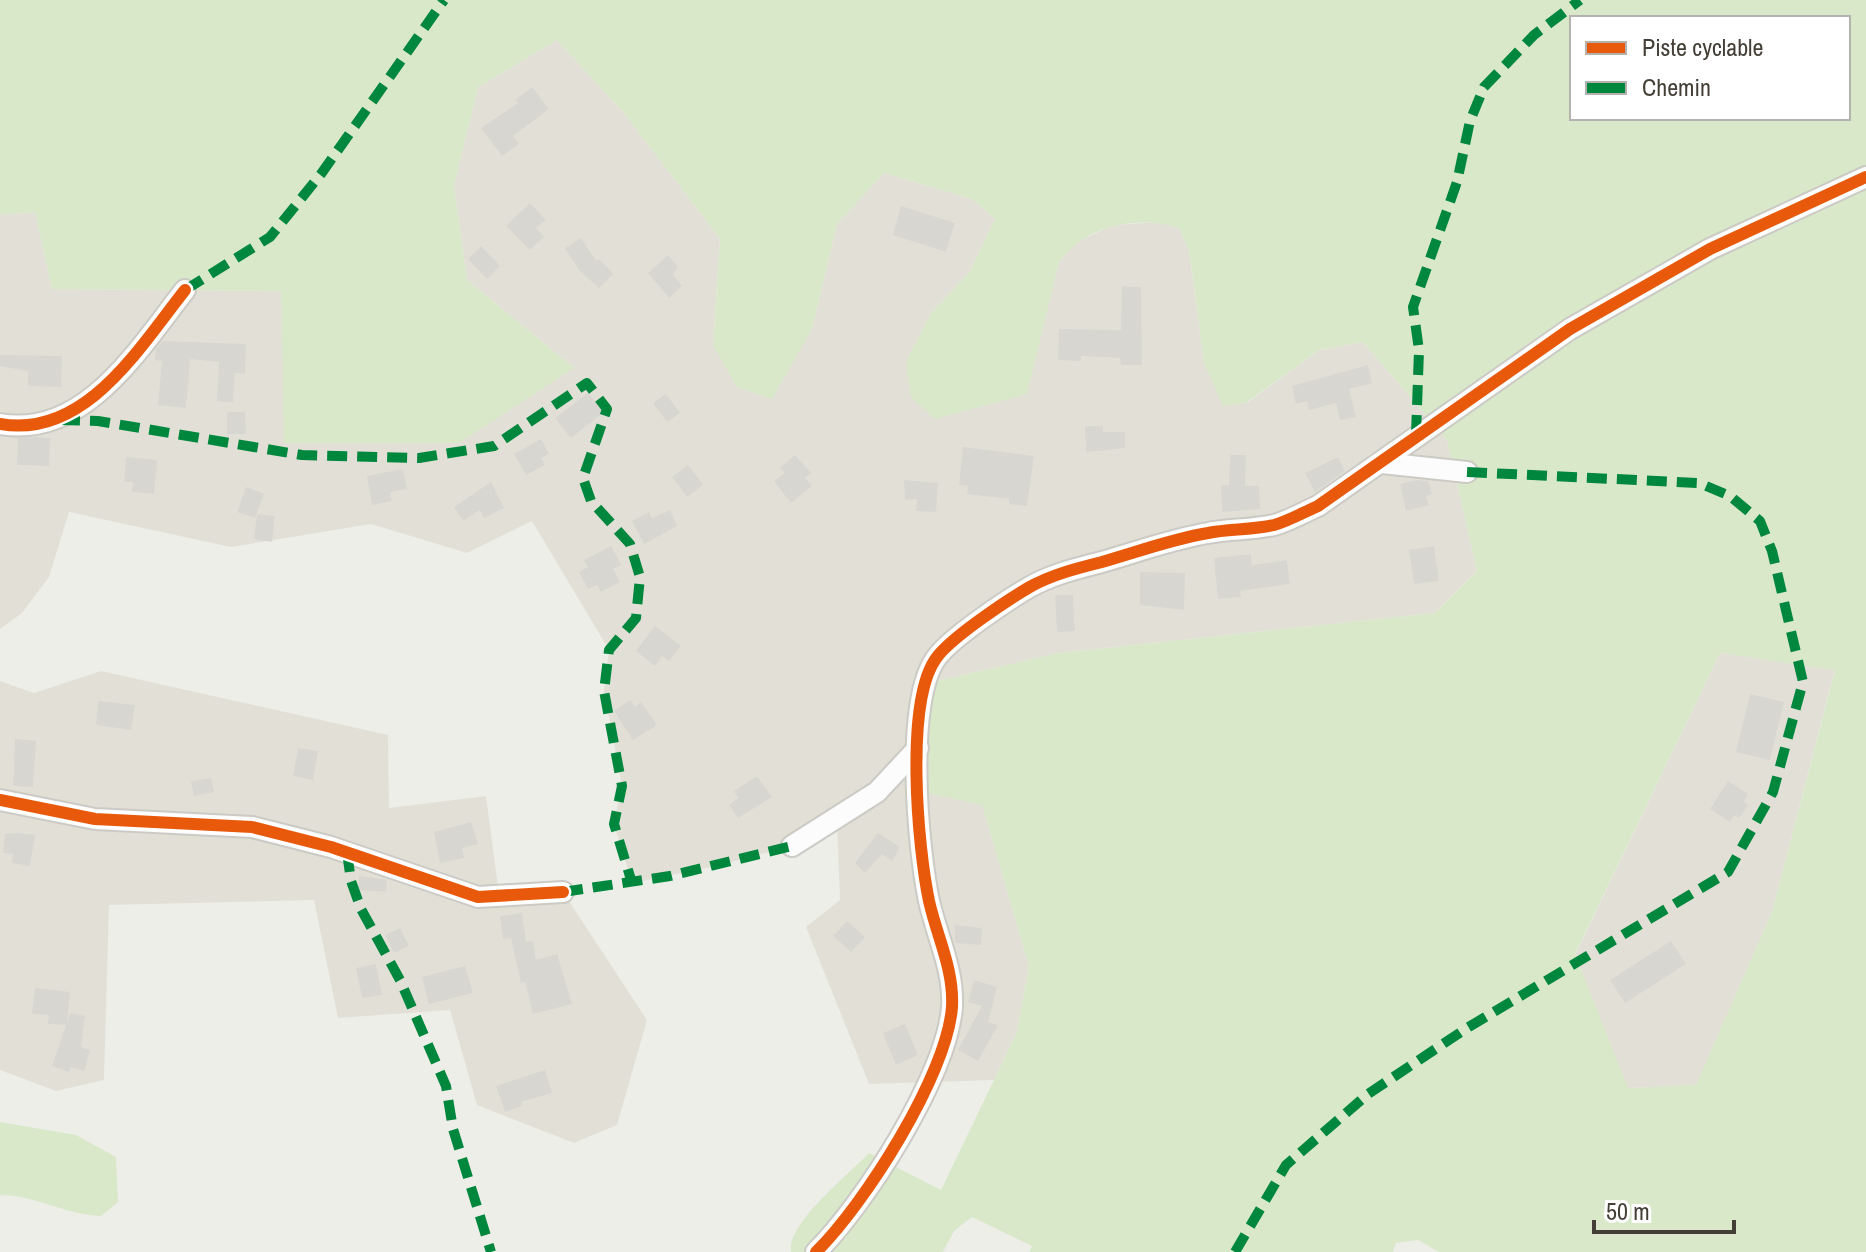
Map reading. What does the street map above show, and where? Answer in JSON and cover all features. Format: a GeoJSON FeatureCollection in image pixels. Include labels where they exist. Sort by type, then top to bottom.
{"type":"FeatureCollection","features":[{"type":"Feature","properties":{"kind":"street"},"geometry":{"type":"LineString","coordinates":[[816,1252],[864,1190],[919,1105],[941,1055],[950,1020],[952,983],[922,870],[918,826],[918,748],[924,684],[937,657],[993,611],[1032,586],[1073,570],[1206,533],[1274,525],[1318,506],[1382,463],[1416,435],[1488,390],[1570,329],[1710,249],[1866,177]]}},
{"type":"Feature","properties":{"kind":"street"},"geometry":{"type":"LineString","coordinates":[[0,424],[37,425],[56,420],[77,408],[132,358],[185,290]]}},
{"type":"Feature","properties":{"kind":"street"},"geometry":{"type":"LineString","coordinates":[[1382,463],[1467,472]]}},
{"type":"Feature","properties":{"kind":"street"},"geometry":{"type":"LineString","coordinates":[[792,846],[877,792],[918,748]]}},
{"type":"Feature","properties":{"kind":"street"},"geometry":{"type":"LineString","coordinates":[[0,800],[95,819],[252,827],[331,847],[478,897],[563,892]]}},
{"type":"Feature","properties":{"kind":"shaded area"},"geometry":{"type":"Polygon","coordinates":[[[557,40],[624,113],[720,239],[713,345],[812,329],[837,224],[884,173],[972,199],[995,219],[969,273],[931,313],[1026,394],[1059,262],[1073,244],[1113,225],[1158,222],[1179,228],[1189,250],[1204,363],[1247,403],[1319,350],[1363,342],[1447,440],[1477,571],[1435,613],[1059,653],[924,684],[982,804],[1029,966],[1017,1032],[994,1080],[869,1084],[806,927],[840,900],[837,821],[792,846],[632,883],[614,824],[622,786],[604,691],[609,650],[532,521],[467,553],[371,524],[231,547],[69,512],[49,577],[22,613],[0,629],[0,215],[35,212],[52,289],[281,291],[574,368],[467,280],[454,186],[478,87],[557,40]]]}},
{"type":"Feature","properties":{"kind":"shaded area"},"geometry":{"type":"Polygon","coordinates":[[[1720,653],[1835,669],[1772,912],[1696,1086],[1627,1088],[1575,955],[1720,653]]]}},
{"type":"Feature","properties":{"kind":"shaded area"},"geometry":{"type":"Polygon","coordinates":[[[101,671],[388,735],[389,808],[486,796],[499,894],[563,892],[647,1020],[617,1125],[574,1143],[477,1105],[450,1010],[338,1018],[314,900],[109,905],[104,1080],[56,1091],[0,1070],[0,681],[34,693],[101,671]]]}},
{"type":"Feature","properties":{"kind":"green space"},"geometry":{"type":"Polygon","coordinates":[[[0,0],[1866,0],[1866,1252],[1439,1252],[1418,1240],[1396,1243],[1393,1252],[1029,1252],[1032,1246],[972,1217],[954,1231],[943,1252],[791,1252],[792,1241],[808,1214],[869,1153],[941,1190],[1017,1032],[1029,966],[982,805],[918,791],[924,684],[1059,653],[1435,613],[1477,571],[1447,440],[1363,342],[1319,350],[1246,403],[1223,406],[1204,363],[1189,250],[1179,228],[1146,223],[1113,226],[1070,249],[1059,262],[1027,394],[935,419],[911,397],[906,362],[931,313],[969,273],[995,219],[972,199],[884,173],[837,224],[812,329],[772,399],[737,387],[713,345],[720,239],[624,113],[557,40],[478,87],[454,186],[467,280],[574,368],[459,443],[284,443],[281,291],[52,289],[35,212],[0,215],[0,0]],[[1720,653],[1575,954],[1628,1088],[1696,1085],[1772,912],[1835,670],[1720,653]]]}},
{"type":"Feature","properties":{"kind":"green space"},"geometry":{"type":"Polygon","coordinates":[[[0,1122],[76,1135],[116,1157],[118,1202],[101,1216],[0,1195],[0,1122]]]}},
{"type":"Feature","properties":{"kind":"building"},"geometry":{"type":"Polygon","coordinates":[[[532,87],[549,109],[513,136],[519,144],[502,156],[481,128],[518,103],[515,100],[532,87]]]}},
{"type":"Feature","properties":{"kind":"building"},"geometry":{"type":"Polygon","coordinates":[[[530,203],[546,220],[536,228],[544,237],[530,250],[506,226],[530,203]]]}},
{"type":"Feature","properties":{"kind":"building"},"geometry":{"type":"Polygon","coordinates":[[[901,206],[955,223],[946,252],[893,235],[901,206]]]}},
{"type":"Feature","properties":{"kind":"building"},"geometry":{"type":"Polygon","coordinates":[[[581,238],[596,261],[599,259],[613,274],[599,288],[579,270],[565,248],[581,238]]]}},
{"type":"Feature","properties":{"kind":"building"},"geometry":{"type":"Polygon","coordinates":[[[481,246],[500,266],[487,279],[468,259],[481,246]]]}},
{"type":"Feature","properties":{"kind":"building"},"geometry":{"type":"Polygon","coordinates":[[[668,255],[678,267],[673,275],[682,286],[669,298],[648,273],[668,255]]]}},
{"type":"Feature","properties":{"kind":"building"},"geometry":{"type":"Polygon","coordinates":[[[1122,286],[1141,287],[1142,365],[1121,365],[1120,358],[1081,356],[1081,361],[1058,360],[1059,329],[1121,330],[1122,286]]]}},
{"type":"Feature","properties":{"kind":"building"},"geometry":{"type":"Polygon","coordinates":[[[163,341],[246,344],[245,374],[235,373],[233,402],[217,401],[219,362],[190,359],[186,408],[158,405],[162,361],[155,360],[156,349],[163,341]]]}},
{"type":"Feature","properties":{"kind":"building"},"geometry":{"type":"Polygon","coordinates":[[[0,355],[62,356],[61,387],[28,386],[28,371],[0,366],[0,355]]]}},
{"type":"Feature","properties":{"kind":"building"},"geometry":{"type":"Polygon","coordinates":[[[1368,365],[1372,383],[1349,389],[1356,417],[1340,420],[1336,403],[1309,410],[1307,401],[1296,404],[1292,386],[1368,365]]]}},
{"type":"Feature","properties":{"kind":"building"},"geometry":{"type":"Polygon","coordinates":[[[588,393],[604,412],[571,438],[555,418],[588,393]]]}},
{"type":"Feature","properties":{"kind":"building"},"geometry":{"type":"Polygon","coordinates":[[[666,394],[680,413],[667,422],[653,403],[666,394]]]}},
{"type":"Feature","properties":{"kind":"building"},"geometry":{"type":"Polygon","coordinates":[[[227,412],[245,412],[246,434],[227,434],[227,412]]]}},
{"type":"Feature","properties":{"kind":"building"},"geometry":{"type":"Polygon","coordinates":[[[1085,426],[1103,426],[1103,432],[1125,432],[1125,448],[1086,452],[1085,426]]]}},
{"type":"Feature","properties":{"kind":"building"},"geometry":{"type":"Polygon","coordinates":[[[18,438],[50,438],[49,466],[17,465],[18,438]]]}},
{"type":"Feature","properties":{"kind":"building"},"geometry":{"type":"Polygon","coordinates":[[[541,439],[549,454],[541,458],[545,465],[526,475],[514,454],[541,439]]]}},
{"type":"Feature","properties":{"kind":"building"},"geometry":{"type":"Polygon","coordinates":[[[963,447],[1034,456],[1027,506],[1009,504],[1009,499],[967,494],[968,486],[959,485],[963,447]]]}},
{"type":"Feature","properties":{"kind":"building"},"geometry":{"type":"Polygon","coordinates":[[[795,455],[811,473],[805,478],[812,486],[791,503],[774,481],[785,473],[780,468],[795,455]]]}},
{"type":"Feature","properties":{"kind":"building"},"geometry":{"type":"Polygon","coordinates":[[[1230,455],[1246,455],[1245,486],[1259,486],[1260,509],[1222,512],[1221,486],[1229,485],[1230,455]]]}},
{"type":"Feature","properties":{"kind":"building"},"geometry":{"type":"Polygon","coordinates":[[[126,457],[157,460],[154,494],[132,492],[133,482],[124,482],[126,457]]]}},
{"type":"Feature","properties":{"kind":"building"},"geometry":{"type":"Polygon","coordinates":[[[1338,457],[1345,471],[1315,492],[1305,473],[1338,457]]]}},
{"type":"Feature","properties":{"kind":"building"},"geometry":{"type":"Polygon","coordinates":[[[688,465],[703,485],[687,497],[672,477],[688,465]]]}},
{"type":"Feature","properties":{"kind":"building"},"geometry":{"type":"Polygon","coordinates":[[[403,469],[407,489],[390,492],[392,501],[372,505],[367,476],[403,469]]]}},
{"type":"Feature","properties":{"kind":"building"},"geometry":{"type":"Polygon","coordinates":[[[904,480],[938,483],[936,512],[916,511],[917,499],[905,500],[904,480]]]}},
{"type":"Feature","properties":{"kind":"building"},"geometry":{"type":"Polygon","coordinates":[[[1428,481],[1432,494],[1426,496],[1429,505],[1406,511],[1400,484],[1428,481]]]}},
{"type":"Feature","properties":{"kind":"building"},"geometry":{"type":"Polygon","coordinates":[[[491,482],[504,508],[484,518],[480,510],[463,521],[454,507],[491,482]]]}},
{"type":"Feature","properties":{"kind":"building"},"geometry":{"type":"Polygon","coordinates":[[[246,487],[264,494],[255,518],[237,512],[246,487]]]}},
{"type":"Feature","properties":{"kind":"building"},"geometry":{"type":"Polygon","coordinates":[[[670,510],[677,526],[644,544],[632,521],[649,512],[652,518],[670,510]]]}},
{"type":"Feature","properties":{"kind":"building"},"geometry":{"type":"Polygon","coordinates":[[[257,514],[275,516],[272,542],[254,539],[257,514]]]}},
{"type":"Feature","properties":{"kind":"building"},"geometry":{"type":"Polygon","coordinates":[[[611,546],[621,565],[613,569],[620,582],[601,592],[597,585],[588,589],[579,572],[588,567],[584,560],[611,546]]]}},
{"type":"Feature","properties":{"kind":"building"},"geometry":{"type":"Polygon","coordinates":[[[1434,546],[1439,581],[1414,584],[1409,550],[1434,546]]]}},
{"type":"Feature","properties":{"kind":"building"},"geometry":{"type":"Polygon","coordinates":[[[1251,554],[1252,565],[1287,560],[1290,584],[1240,591],[1241,597],[1218,599],[1214,558],[1251,554]]]}},
{"type":"Feature","properties":{"kind":"building"},"geometry":{"type":"Polygon","coordinates":[[[1140,572],[1185,573],[1184,610],[1140,605],[1140,572]]]}},
{"type":"Feature","properties":{"kind":"building"},"geometry":{"type":"Polygon","coordinates":[[[1055,595],[1073,595],[1075,631],[1057,632],[1055,595]]]}},
{"type":"Feature","properties":{"kind":"building"},"geometry":{"type":"Polygon","coordinates":[[[655,626],[681,646],[669,661],[662,656],[655,666],[636,651],[655,626]]]}},
{"type":"Feature","properties":{"kind":"building"},"geometry":{"type":"Polygon","coordinates":[[[1750,694],[1784,702],[1770,760],[1736,752],[1750,694]]]}},
{"type":"Feature","properties":{"kind":"building"},"geometry":{"type":"Polygon","coordinates":[[[630,700],[635,707],[641,702],[657,725],[633,740],[614,711],[630,700]]]}},
{"type":"Feature","properties":{"kind":"building"},"geometry":{"type":"Polygon","coordinates":[[[98,701],[135,705],[131,730],[96,725],[98,701]]]}},
{"type":"Feature","properties":{"kind":"building"},"geometry":{"type":"Polygon","coordinates":[[[15,739],[36,741],[33,787],[13,786],[15,739]]]}},
{"type":"Feature","properties":{"kind":"building"},"geometry":{"type":"Polygon","coordinates":[[[298,748],[318,751],[313,780],[293,776],[298,748]]]}},
{"type":"Feature","properties":{"kind":"building"},"geometry":{"type":"Polygon","coordinates":[[[757,776],[772,797],[738,818],[729,805],[738,798],[734,791],[757,776]]]}},
{"type":"Feature","properties":{"kind":"building"},"geometry":{"type":"Polygon","coordinates":[[[211,778],[214,792],[194,796],[191,781],[211,778]]]}},
{"type":"Feature","properties":{"kind":"building"},"geometry":{"type":"Polygon","coordinates":[[[1728,781],[1748,794],[1744,802],[1748,805],[1739,818],[1734,815],[1730,822],[1710,809],[1728,781]]]}},
{"type":"Feature","properties":{"kind":"building"},"geometry":{"type":"Polygon","coordinates":[[[471,822],[478,844],[462,848],[464,858],[440,863],[434,832],[471,822]]]}},
{"type":"Feature","properties":{"kind":"building"},"geometry":{"type":"Polygon","coordinates":[[[878,833],[900,847],[892,861],[882,854],[865,873],[855,863],[878,833]]]}},
{"type":"Feature","properties":{"kind":"building"},"geometry":{"type":"Polygon","coordinates":[[[5,834],[35,835],[30,866],[12,863],[13,854],[3,853],[5,834]]]}},
{"type":"Feature","properties":{"kind":"building"},"geometry":{"type":"Polygon","coordinates":[[[359,876],[387,880],[386,892],[358,890],[359,876]]]}},
{"type":"Feature","properties":{"kind":"building"},"geometry":{"type":"Polygon","coordinates":[[[522,913],[526,942],[533,941],[536,960],[557,954],[572,1004],[533,1014],[525,982],[521,983],[511,938],[503,939],[500,916],[522,913]]]}},
{"type":"Feature","properties":{"kind":"building"},"geometry":{"type":"Polygon","coordinates":[[[847,921],[865,937],[851,952],[833,936],[847,921]]]}},
{"type":"Feature","properties":{"kind":"building"},"geometry":{"type":"Polygon","coordinates":[[[955,925],[982,928],[981,945],[955,943],[955,925]]]}},
{"type":"Feature","properties":{"kind":"building"},"geometry":{"type":"Polygon","coordinates":[[[400,928],[409,946],[394,953],[385,935],[400,928]]]}},
{"type":"Feature","properties":{"kind":"building"},"geometry":{"type":"Polygon","coordinates":[[[1671,941],[1686,964],[1625,1003],[1610,980],[1671,941]]]}},
{"type":"Feature","properties":{"kind":"building"},"geometry":{"type":"Polygon","coordinates":[[[376,964],[382,995],[362,998],[356,968],[376,964]]]}},
{"type":"Feature","properties":{"kind":"building"},"geometry":{"type":"Polygon","coordinates":[[[465,966],[473,993],[429,1004],[422,977],[465,966]]]}},
{"type":"Feature","properties":{"kind":"building"},"geometry":{"type":"Polygon","coordinates":[[[974,980],[997,987],[988,1022],[998,1025],[978,1061],[958,1050],[982,1006],[968,1002],[974,980]]]}},
{"type":"Feature","properties":{"kind":"building"},"geometry":{"type":"Polygon","coordinates":[[[35,988],[70,992],[67,1023],[70,1013],[85,1016],[81,1047],[90,1050],[84,1071],[71,1067],[69,1072],[52,1066],[66,1025],[48,1024],[49,1015],[32,1014],[35,988]]]}},
{"type":"Feature","properties":{"kind":"building"},"geometry":{"type":"Polygon","coordinates":[[[905,1024],[918,1055],[896,1065],[883,1033],[905,1024]]]}},
{"type":"Feature","properties":{"kind":"building"},"geometry":{"type":"Polygon","coordinates":[[[545,1070],[552,1093],[521,1102],[522,1106],[505,1112],[496,1086],[545,1070]]]}},
{"type":"Feature","properties":{"kind":"marked path"},"geometry":{"type":"LineString","coordinates":[[185,290],[270,237],[321,174],[444,0]]}},
{"type":"Feature","properties":{"kind":"marked path"},"geometry":{"type":"LineString","coordinates":[[1416,435],[1419,350],[1413,307],[1457,182],[1470,121],[1484,87],[1534,35],[1580,0]]}},
{"type":"Feature","properties":{"kind":"marked path"},"geometry":{"type":"LineString","coordinates":[[60,420],[98,421],[302,455],[419,458],[494,446],[587,383],[607,409],[583,478],[591,501],[630,544],[640,577],[636,618],[609,650],[604,691],[622,786],[614,824],[632,883]]}},
{"type":"Feature","properties":{"kind":"marked path"},"geometry":{"type":"LineString","coordinates":[[1235,1252],[1286,1165],[1368,1094],[1467,1028],[1728,872],[1773,792],[1803,682],[1772,551],[1760,521],[1730,496],[1699,483],[1467,472]]}},
{"type":"Feature","properties":{"kind":"marked path"},"geometry":{"type":"LineString","coordinates":[[563,892],[670,876],[792,846]]}},
{"type":"Feature","properties":{"kind":"marked path"},"geometry":{"type":"LineString","coordinates":[[347,852],[351,881],[361,909],[400,980],[446,1086],[453,1129],[491,1252]]}},
{"type":"Feature","properties":{"kind":"cycle path"},"geometry":{"type":"LineString","coordinates":[[816,1252],[879,1172],[919,1102],[947,1035],[952,993],[925,877],[916,776],[920,706],[927,678],[944,649],[1007,601],[1055,576],[1168,542],[1274,525],[1318,506],[1570,329],[1710,249],[1866,177]]}},
{"type":"Feature","properties":{"kind":"cycle path"},"geometry":{"type":"LineString","coordinates":[[0,424],[30,425],[58,418],[84,403],[129,362],[185,290]]}},
{"type":"Feature","properties":{"kind":"cycle path"},"geometry":{"type":"LineString","coordinates":[[0,800],[95,819],[252,827],[331,847],[478,897],[563,892]]}}]}
